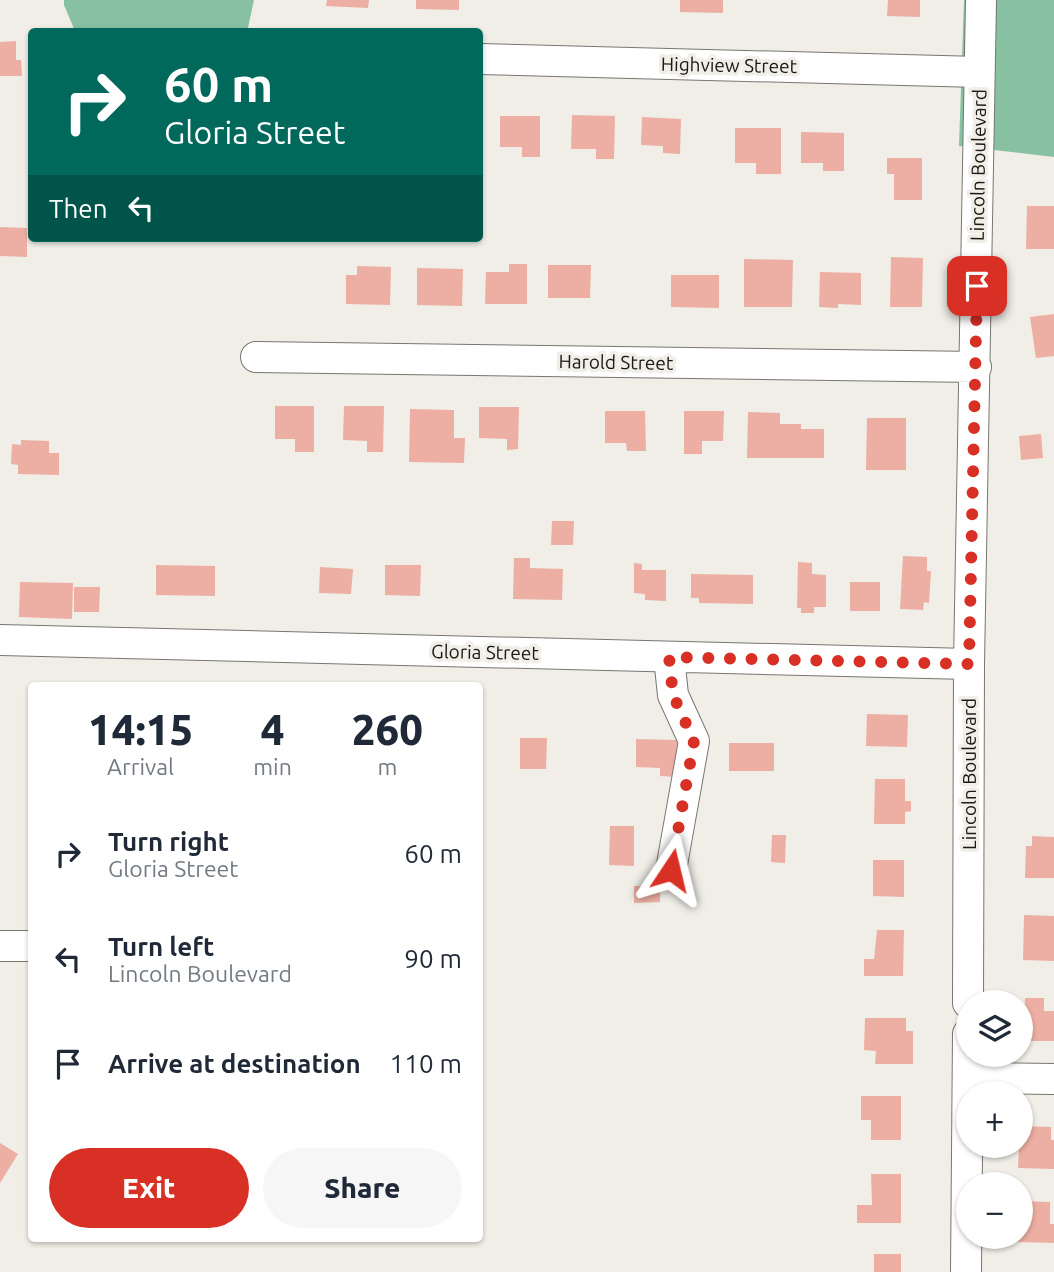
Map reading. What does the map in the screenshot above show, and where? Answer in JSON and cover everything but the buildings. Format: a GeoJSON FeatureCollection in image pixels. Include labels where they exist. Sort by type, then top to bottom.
{"type":"FeatureCollection","features":[{"type":"Feature","properties":{"kind":"street","name":"Lincoln Boulevard"},"geometry":{"type":"LineString","coordinates":[[968,990],[969,664],[981,0]]}},
{"type":"Feature","properties":{"kind":"street","name":"Highview Street"},"geometry":{"type":"LineString","coordinates":[[483,59],[979,72]]}},
{"type":"Feature","properties":{"kind":"street","name":"Harold Street"},"geometry":{"type":"LineString","coordinates":[[256,357],[976,367]]}},
{"type":"Feature","properties":{"kind":"street","name":"Gloria Street"},"geometry":{"type":"LineString","coordinates":[[0,640],[969,664]]}},
{"type":"Feature","properties":{"kind":"street"},"geometry":{"type":"LineString","coordinates":[[669,657],[673,695],[694,741],[671,870]]}},
{"type":"Feature","properties":{"kind":"street"},"geometry":{"type":"LineString","coordinates":[[0,946],[28,946]]}},
{"type":"Feature","properties":{"kind":"street"},"geometry":{"type":"LineString","coordinates":[[965,1272],[968,1067]]}},
{"type":"Feature","properties":{"kind":"street"},"geometry":{"type":"LineString","coordinates":[[968,1079],[1054,1079]]}},
{"type":"Feature","properties":{"kind":"green space"},"geometry":{"type":"Polygon","coordinates":[[[64,0],[254,0],[248,28],[74,28],[64,0]]]}},
{"type":"Feature","properties":{"kind":"green space"},"geometry":{"type":"Polygon","coordinates":[[[964,0],[1054,0],[1054,157],[959,146],[964,0]]]}},
{"type":"Feature","properties":{"kind":"route"},"geometry":{"type":"LineString","coordinates":[[671,870],[694,741],[673,695],[669,657],[969,664],[977,286]]}}]}
